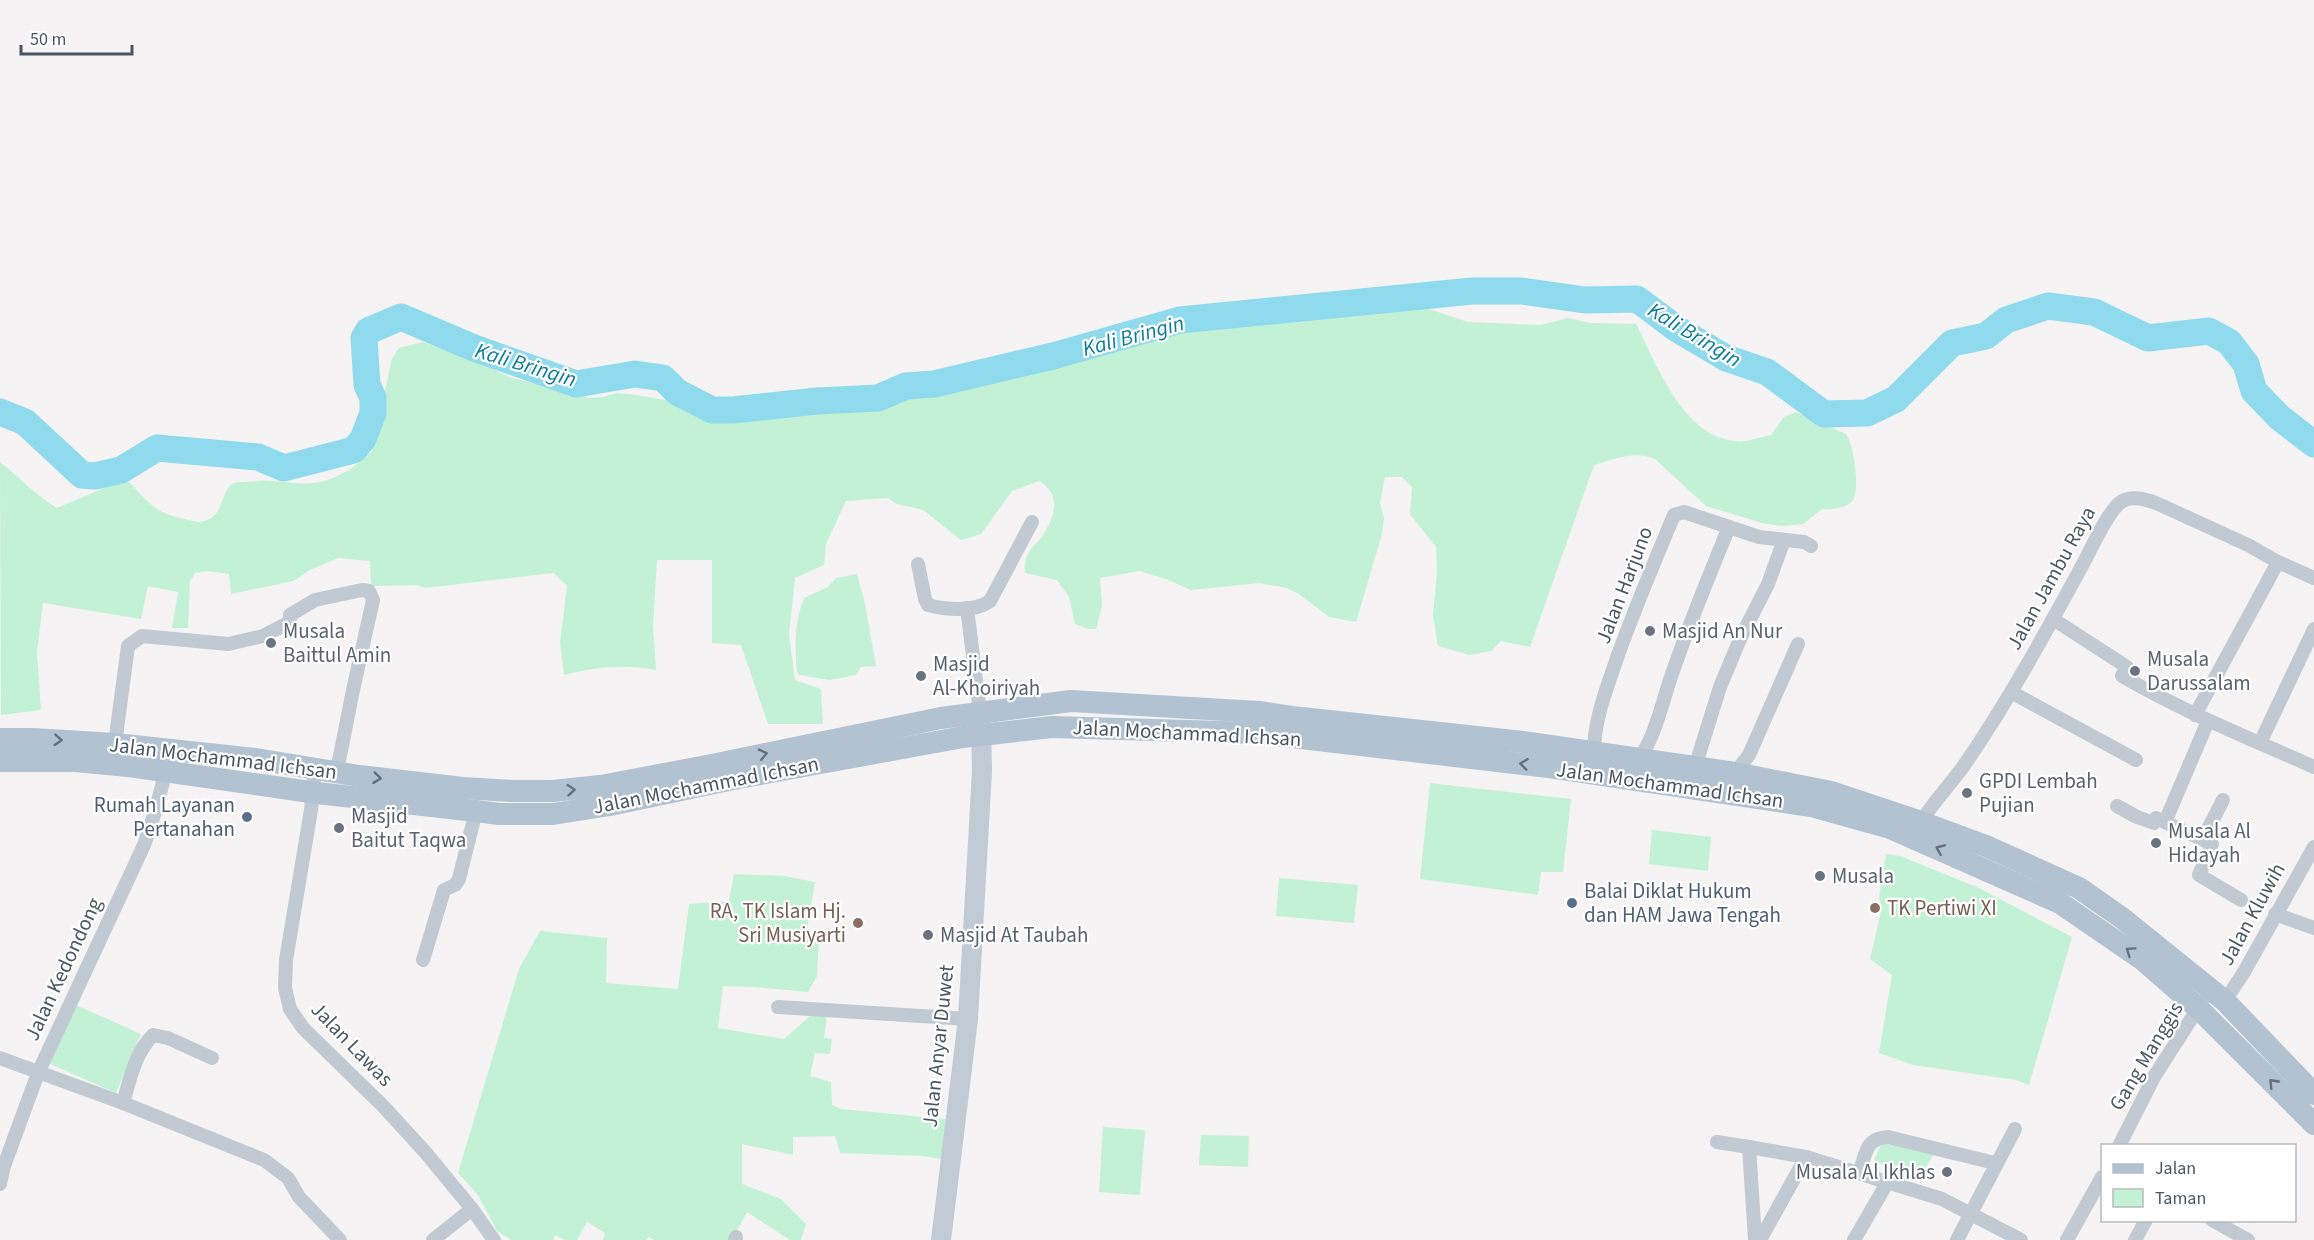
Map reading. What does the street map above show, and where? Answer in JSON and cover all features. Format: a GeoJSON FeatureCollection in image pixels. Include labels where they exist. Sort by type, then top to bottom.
{"type":"FeatureCollection","features":[{"type":"Feature","properties":{"kind":"main road","name":"Jalan Mochammad Ichsan"},"geometry":{"type":"LineString","coordinates":[[0,739],[115,744],[256,759],[463,788],[512,791],[581,789],[980,712],[1071,701],[1259,712],[1523,742],[1594,764],[1639,759],[1736,772],[1831,792],[1921,822],[1983,856]]}},
{"type":"Feature","properties":{"kind":"main road","name":"Jalan Mochammad Ichsan"},"geometry":{"type":"LineString","coordinates":[[0,761],[75,761],[166,771],[313,793],[477,811],[553,814],[610,805],[738,778],[981,735],[1052,727],[1257,733],[1594,764],[1811,806],[1983,856],[2079,888],[2122,918],[2211,1004],[2314,1094]]}},
{"type":"Feature","properties":{"kind":"main road","name":"Jalan Mochammad Ichsan"},"geometry":{"type":"LineString","coordinates":[[2211,1004],[2314,1124]]}},
{"type":"Feature","properties":{"kind":"street","name":"Jalan Jambu Raya"},"geometry":{"type":"LineString","coordinates":[[1921,822],[1929,808],[1964,766],[2012,692],[2114,510],[2121,502],[2130,498],[2143,498],[2156,502],[2314,578]]}},
{"type":"Feature","properties":{"kind":"street","name":"Jalan Harjuno"},"geometry":{"type":"LineString","coordinates":[[1594,764],[1595,727],[1600,709],[1630,620],[1674,515],[1684,512],[1759,537],[1804,542],[1811,546]]}},
{"type":"Feature","properties":{"kind":"street"},"geometry":{"type":"LineString","coordinates":[[918,564],[928,605],[978,608],[990,601],[1032,522]]}},
{"type":"Feature","properties":{"kind":"street"},"geometry":{"type":"LineString","coordinates":[[1639,759],[1649,745],[1691,619],[1729,527]]}},
{"type":"Feature","properties":{"kind":"street"},"geometry":{"type":"LineString","coordinates":[[1695,767],[1720,687],[1740,639],[1768,584],[1784,540]]}},
{"type":"Feature","properties":{"kind":"street"},"geometry":{"type":"LineString","coordinates":[[2194,715],[2278,562]]}},
{"type":"Feature","properties":{"kind":"street","name":"Jalan Lawas"},"geometry":{"type":"LineString","coordinates":[[115,744],[128,646],[142,636],[228,644],[263,636],[290,622],[290,615],[315,600],[362,590],[369,591],[373,600],[353,690],[326,770],[313,793],[286,960],[285,988],[290,1009],[303,1028],[384,1107],[426,1153],[494,1240]]}},
{"type":"Feature","properties":{"kind":"street"},"geometry":{"type":"LineString","coordinates":[[967,608],[980,712]]}},
{"type":"Feature","properties":{"kind":"street"},"geometry":{"type":"LineString","coordinates":[[2053,619],[2127,667],[2122,676],[2194,715],[2314,767]]}},
{"type":"Feature","properties":{"kind":"street"},"geometry":{"type":"LineString","coordinates":[[2260,742],[2314,629]]}},
{"type":"Feature","properties":{"kind":"street"},"geometry":{"type":"LineString","coordinates":[[1736,772],[1749,755],[1798,644]]}},
{"type":"Feature","properties":{"kind":"street"},"geometry":{"type":"LineString","coordinates":[[2012,692],[2136,760]]}},
{"type":"Feature","properties":{"kind":"street","name":"Jalan Anyar Duwet"},"geometry":{"type":"LineString","coordinates":[[941,1240],[968,1019],[981,806],[980,712]]}},
{"type":"Feature","properties":{"kind":"street"},"geometry":{"type":"LineString","coordinates":[[2165,822],[2208,721]]}},
{"type":"Feature","properties":{"kind":"street","name":"Jalan Kedondong"},"geometry":{"type":"LineString","coordinates":[[0,1184],[2,1165],[38,1073],[144,845],[166,771]]}},
{"type":"Feature","properties":{"kind":"street"},"geometry":{"type":"LineString","coordinates":[[2203,839],[2223,800]]}},
{"type":"Feature","properties":{"kind":"street"},"geometry":{"type":"LineString","coordinates":[[2117,806],[2154,823],[2156,818],[2203,839],[2213,846],[2199,875],[2241,900]]}},
{"type":"Feature","properties":{"kind":"street"},"geometry":{"type":"LineString","coordinates":[[423,960],[444,890],[455,885],[459,879],[477,811]]}},
{"type":"Feature","properties":{"kind":"street","name":"Jalan Kluwih"},"geometry":{"type":"LineString","coordinates":[[2211,1004],[2244,972],[2314,847]]}},
{"type":"Feature","properties":{"kind":"street"},"geometry":{"type":"LineString","coordinates":[[2275,914],[2314,928]]}},
{"type":"Feature","properties":{"kind":"street","name":"Gang Manggis"},"geometry":{"type":"LineString","coordinates":[[2120,1144],[2154,1077],[2211,1004]]}},
{"type":"Feature","properties":{"kind":"street"},"geometry":{"type":"LineString","coordinates":[[778,1007],[968,1019]]}},
{"type":"Feature","properties":{"kind":"street"},"geometry":{"type":"LineString","coordinates":[[123,1103],[138,1055],[153,1035],[168,1038],[212,1058]]}},
{"type":"Feature","properties":{"kind":"street"},"geometry":{"type":"LineString","coordinates":[[0,1058],[123,1103],[264,1160],[288,1178],[299,1197],[340,1240]]}},
{"type":"Feature","properties":{"kind":"street"},"geometry":{"type":"LineString","coordinates":[[1957,1240],[1995,1163],[2015,1129]]}},
{"type":"Feature","properties":{"kind":"street"},"geometry":{"type":"LineString","coordinates":[[1859,1174],[1870,1142],[1877,1137],[1888,1137],[1995,1163]]}},
{"type":"Feature","properties":{"kind":"street"},"geometry":{"type":"LineString","coordinates":[[1717,1142],[1806,1157],[1942,1198],[2020,1240]]}},
{"type":"Feature","properties":{"kind":"street"},"geometry":{"type":"LineString","coordinates":[[1749,1147],[1755,1240]]}},
{"type":"Feature","properties":{"kind":"street"},"geometry":{"type":"LineString","coordinates":[[1760,1240],[1806,1157]]}},
{"type":"Feature","properties":{"kind":"street"},"geometry":{"type":"LineString","coordinates":[[2067,1240],[2101,1180]]}},
{"type":"Feature","properties":{"kind":"street"},"geometry":{"type":"LineString","coordinates":[[1854,1240],[1887,1183]]}},
{"type":"Feature","properties":{"kind":"street"},"geometry":{"type":"LineString","coordinates":[[433,1240],[472,1209]]}},
{"type":"Feature","properties":{"kind":"street"},"geometry":{"type":"LineString","coordinates":[[2135,1240],[2145,1222]]}},
{"type":"Feature","properties":{"kind":"street"},"geometry":{"type":"LineString","coordinates":[[2214,1222],[2239,1238]]}},
{"type":"Feature","properties":{"kind":"green space"},"geometry":{"type":"Polygon","coordinates":[[[1426,308],[1468,322],[1541,325],[1568,318],[1590,323],[1636,324],[1674,396],[1700,426],[1716,436],[1735,441],[1748,441],[1771,435],[1784,417],[1796,412],[1846,434],[1855,467],[1856,486],[1853,500],[1843,507],[1822,509],[1803,524],[1782,526],[1762,523],[1706,506],[1655,459],[1647,456],[1624,456],[1594,465],[1530,647],[1501,641],[1491,651],[1470,655],[1438,646],[1433,615],[1437,573],[1436,547],[1410,514],[1412,487],[1402,477],[1385,477],[1380,503],[1384,518],[1382,534],[1356,622],[1329,617],[1299,594],[1287,588],[1259,583],[1191,590],[1140,571],[1100,578],[1102,606],[1096,629],[1088,629],[1075,624],[1069,597],[1057,580],[1025,573],[1028,554],[1043,535],[1053,513],[1054,499],[1051,492],[1039,481],[1012,491],[981,534],[961,540],[923,510],[897,504],[888,498],[846,501],[826,544],[824,565],[795,578],[789,635],[795,680],[821,689],[823,724],[768,724],[741,645],[712,643],[712,560],[657,560],[653,625],[656,670],[610,667],[564,675],[560,643],[567,586],[554,573],[425,588],[416,585],[371,586],[370,561],[338,558],[310,570],[293,581],[231,594],[229,574],[209,571],[195,573],[190,581],[188,628],[172,628],[178,592],[148,586],[141,619],[43,603],[37,652],[41,710],[1,715],[0,462],[57,508],[116,483],[129,482],[148,502],[167,514],[196,522],[208,520],[214,516],[229,487],[234,483],[321,482],[345,472],[366,457],[372,451],[392,359],[399,348],[423,342],[479,362],[509,377],[590,398],[617,393],[677,402],[700,417],[719,423],[812,408],[891,402],[997,381],[1059,361],[1157,336],[1233,326],[1317,310],[1426,308]]]}},
{"type":"Feature","properties":{"kind":"green space"},"geometry":{"type":"Polygon","coordinates":[[[857,574],[876,666],[861,667],[856,675],[830,680],[799,675],[796,634],[804,598],[828,587],[836,578],[857,574]]]}},
{"type":"Feature","properties":{"kind":"green space"},"geometry":{"type":"Polygon","coordinates":[[[1430,783],[1571,799],[1563,872],[1541,872],[1538,895],[1420,879],[1430,783]]]}},
{"type":"Feature","properties":{"kind":"green space"},"geometry":{"type":"Polygon","coordinates":[[[1652,830],[1711,837],[1708,871],[1649,864],[1652,830]]]}},
{"type":"Feature","properties":{"kind":"green space"},"geometry":{"type":"Polygon","coordinates":[[[1886,854],[1900,856],[1979,888],[2072,937],[2029,1085],[2016,1080],[1913,1065],[1879,1053],[1892,975],[1870,959],[1880,916],[1879,897],[1886,854]]]}},
{"type":"Feature","properties":{"kind":"green space"},"geometry":{"type":"Polygon","coordinates":[[[734,874],[785,876],[815,882],[807,929],[819,938],[817,976],[808,992],[723,986],[718,1028],[784,1039],[810,1016],[827,1016],[824,1038],[832,1039],[830,1054],[815,1053],[810,1076],[831,1082],[832,1105],[841,1109],[954,1120],[948,1160],[922,1156],[840,1153],[835,1136],[793,1137],[793,1155],[742,1144],[742,1184],[781,1199],[806,1224],[801,1240],[790,1240],[747,1212],[732,1240],[654,1240],[649,1237],[646,1240],[603,1240],[605,1233],[587,1222],[577,1240],[565,1240],[555,1235],[553,1240],[511,1240],[497,1231],[478,1195],[458,1173],[519,969],[540,931],[607,938],[606,983],[678,989],[689,904],[729,901],[734,874]]]}},
{"type":"Feature","properties":{"kind":"green space"},"geometry":{"type":"Polygon","coordinates":[[[1279,878],[1358,885],[1354,923],[1276,916],[1279,878]]]}},
{"type":"Feature","properties":{"kind":"green space"},"geometry":{"type":"Polygon","coordinates":[[[76,1005],[141,1034],[116,1093],[50,1064],[76,1005]]]}},
{"type":"Feature","properties":{"kind":"green space"},"geometry":{"type":"Polygon","coordinates":[[[1103,1127],[1145,1130],[1140,1195],[1099,1192],[1103,1127]]]}},
{"type":"Feature","properties":{"kind":"green space"},"geometry":{"type":"Polygon","coordinates":[[[1201,1135],[1249,1136],[1248,1167],[1199,1165],[1201,1135]]]}},
{"type":"Feature","properties":{"kind":"green space"},"geometry":{"type":"Polygon","coordinates":[[[1882,1143],[1934,1154],[1917,1181],[1903,1179],[1874,1159],[1882,1143]]]}},
{"type":"Feature","properties":{"kind":"waterway","name":"Kali Bringin"},"geometry":{"type":"LineString","coordinates":[[0,412],[25,422],[82,475],[95,476],[121,470],[157,448],[258,457],[284,468],[354,450],[363,439],[373,413],[373,398],[367,385],[364,338],[368,331],[401,317],[474,348],[576,384],[635,374],[663,378],[677,392],[712,410],[733,410],[817,401],[878,398],[906,386],[934,384],[1053,356],[1180,320],[1472,291],[1521,291],[1585,300],[1637,299],[1677,329],[1726,358],[1767,372],[1824,414],[1867,413],[1896,399],[1952,343],[1986,336],[2006,320],[2048,306],[2094,312],[2148,338],[2209,331],[2229,342],[2246,364],[2254,391],[2279,417],[2314,444]]}},
{"type":"Feature","properties":{"kind":"place","name":"Masjid An Nur"},"geometry":{"type":"Point","coordinates":[1650,631]}},
{"type":"Feature","properties":{"kind":"place","name":"Musala Baittul Amin"},"geometry":{"type":"Point","coordinates":[271,643]}},
{"type":"Feature","properties":{"kind":"place","name":"Musala Darussalam"},"geometry":{"type":"Point","coordinates":[2135,671]}},
{"type":"Feature","properties":{"kind":"place","name":"Masjid Al-Khoiriyah"},"geometry":{"type":"Point","coordinates":[921,676]}},
{"type":"Feature","properties":{"kind":"place","name":"GPDI Lembah Pujian"},"geometry":{"type":"Point","coordinates":[1967,793]}},
{"type":"Feature","properties":{"kind":"place","name":"Rumah Layanan Pertanahan"},"geometry":{"type":"Point","coordinates":[247,817]}},
{"type":"Feature","properties":{"kind":"place","name":"Masjid Baitut Taqwa"},"geometry":{"type":"Point","coordinates":[339,828]}},
{"type":"Feature","properties":{"kind":"place","name":"Musala Al Hidayah"},"geometry":{"type":"Point","coordinates":[2156,843]}},
{"type":"Feature","properties":{"kind":"place","name":"Musala"},"geometry":{"type":"Point","coordinates":[1820,876]}},
{"type":"Feature","properties":{"kind":"place","name":"Balai Diklat Hukum dan HAM Jawa Tengah"},"geometry":{"type":"Point","coordinates":[1572,903]}},
{"type":"Feature","properties":{"kind":"place","name":"TK Pertiwi XI"},"geometry":{"type":"Point","coordinates":[1875,908]}},
{"type":"Feature","properties":{"kind":"place","name":"RA, TK Islam Hj. Sri Musiyarti"},"geometry":{"type":"Point","coordinates":[858,923]}},
{"type":"Feature","properties":{"kind":"place","name":"Masjid At Taubah"},"geometry":{"type":"Point","coordinates":[928,935]}},
{"type":"Feature","properties":{"kind":"place","name":"Musala Al Ikhlas"},"geometry":{"type":"Point","coordinates":[1947,1172]}}]}
